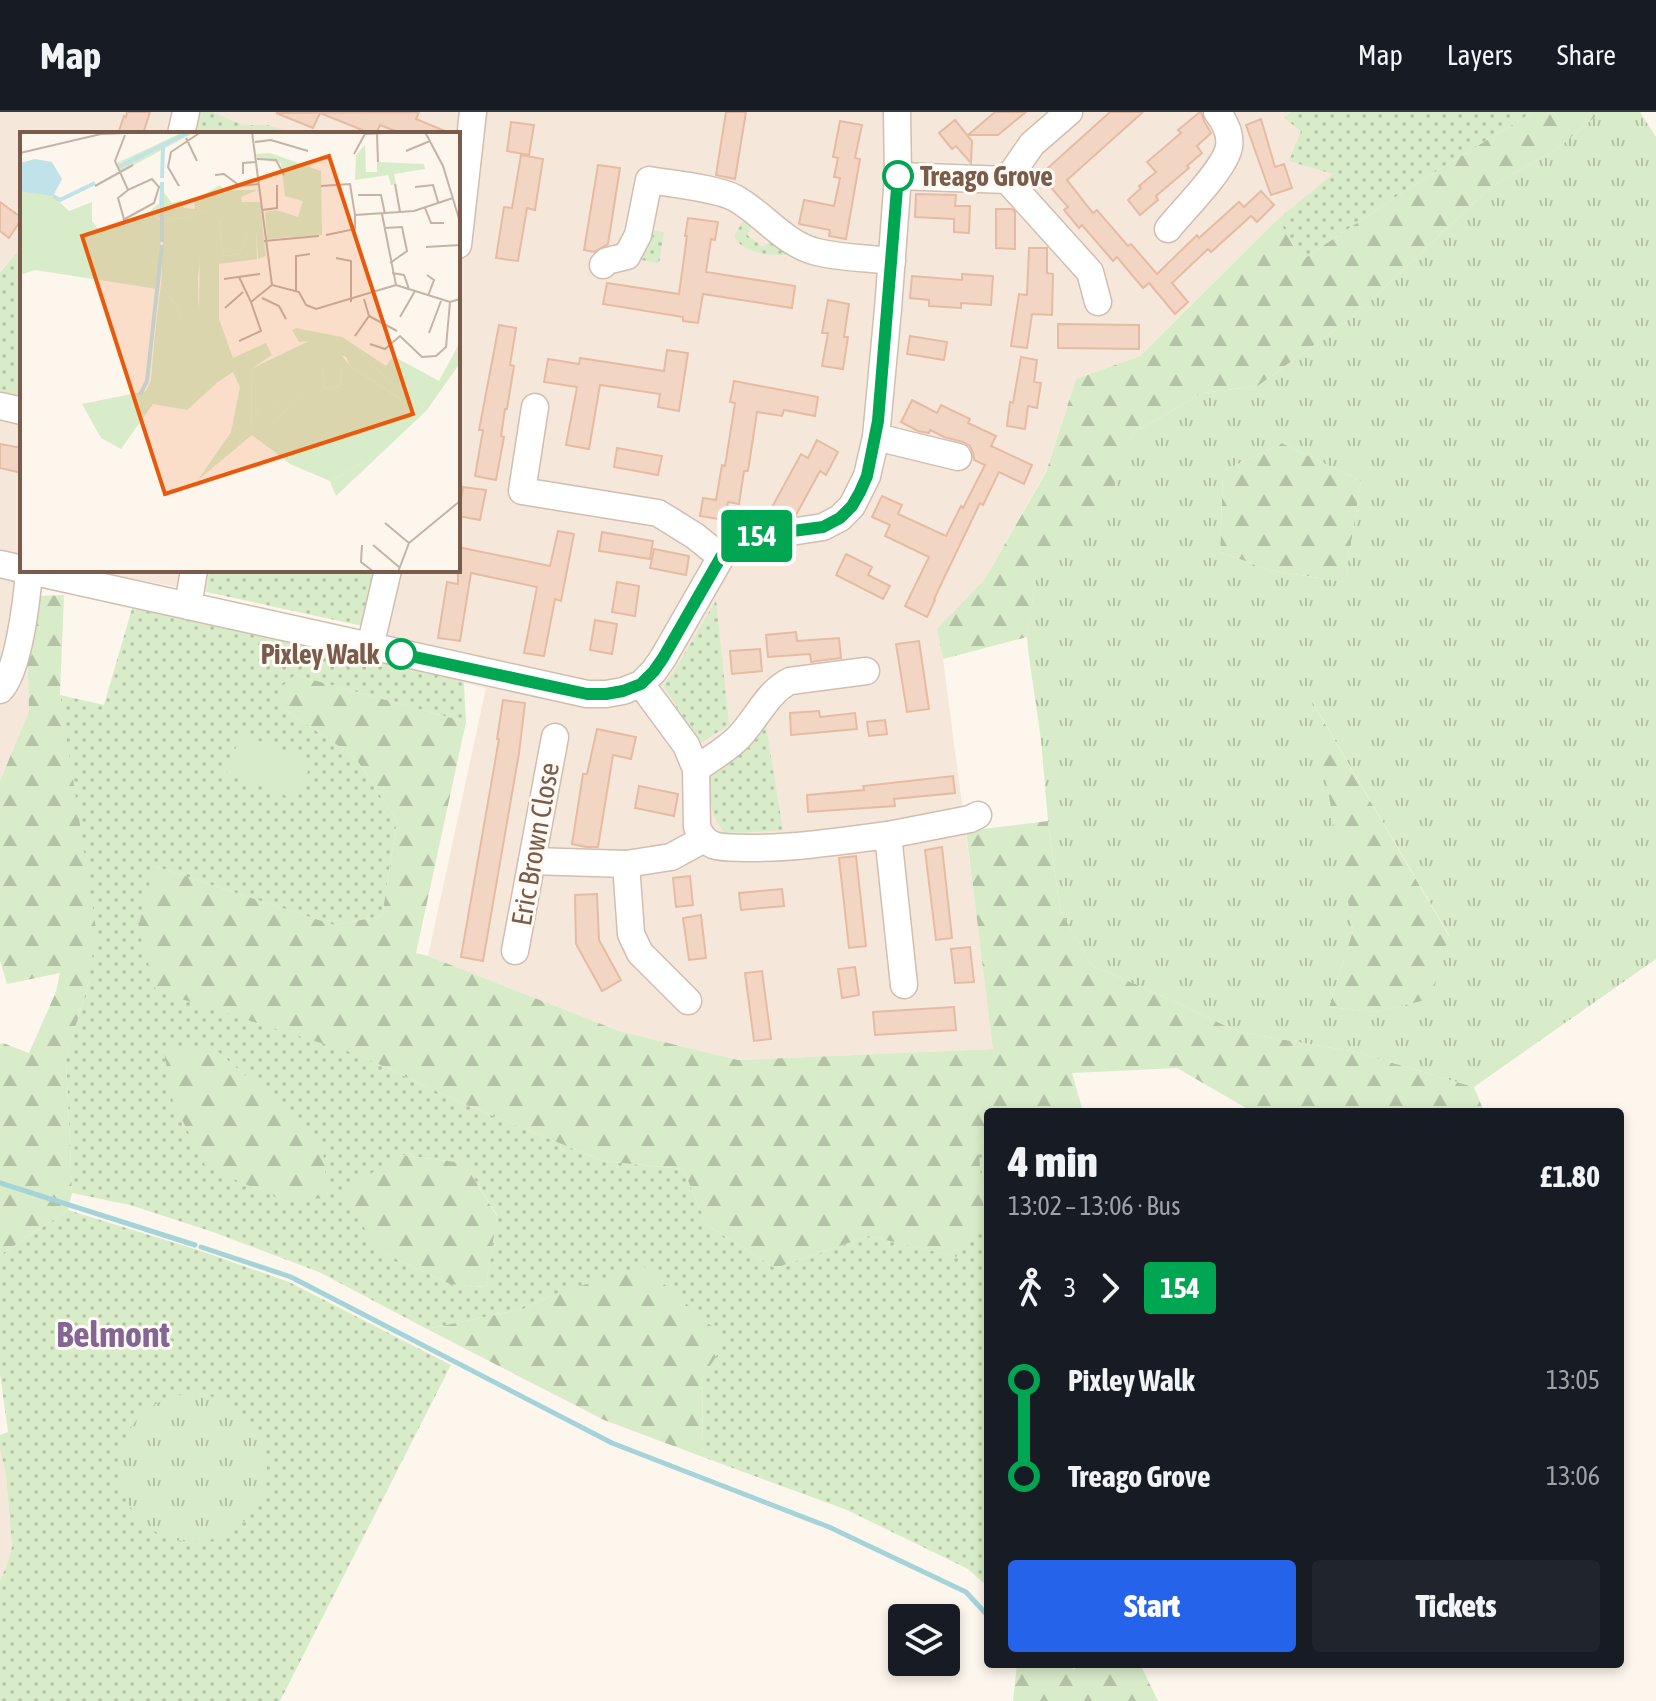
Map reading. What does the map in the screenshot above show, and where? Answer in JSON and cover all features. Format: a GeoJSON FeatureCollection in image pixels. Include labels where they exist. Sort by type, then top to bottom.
{"type":"FeatureCollection","features":[{"type":"Feature","properties":{"kind":"street"},"geometry":{"type":"LineString","coordinates":[[181,132],[186,112]]}},
{"type":"Feature","properties":{"kind":"street"},"geometry":{"type":"LineString","coordinates":[[460,227],[473,112]]}},
{"type":"Feature","properties":{"kind":"street"},"geometry":{"type":"LineString","coordinates":[[35,572],[587,694],[623,691],[641,684],[663,658],[721,557],[733,545],[762,535],[823,527],[840,518],[860,492],[876,437],[898,176],[897,112]]}},
{"type":"Feature","properties":{"kind":"street"},"geometry":{"type":"LineString","coordinates":[[1007,180],[1032,144],[1069,112]]}},
{"type":"Feature","properties":{"kind":"street"},"geometry":{"type":"LineString","coordinates":[[1168,229],[1221,166],[1229,148],[1229,134],[1217,112]]}},
{"type":"Feature","properties":{"kind":"street"},"geometry":{"type":"LineString","coordinates":[[898,176],[1007,180],[1090,272],[1098,302]]}},
{"type":"Feature","properties":{"kind":"street"},"geometry":{"type":"LineString","coordinates":[[603,265],[627,256],[638,235],[649,180],[725,193],[789,238],[817,252],[892,261]]}},
{"type":"Feature","properties":{"kind":"street"},"geometry":{"type":"LineString","coordinates":[[0,406],[20,411]]}},
{"type":"Feature","properties":{"kind":"street"},"geometry":{"type":"LineString","coordinates":[[535,407],[522,491],[658,513],[721,557]]}},
{"type":"Feature","properties":{"kind":"street"},"geometry":{"type":"LineString","coordinates":[[876,437],[958,457]]}},
{"type":"Feature","properties":{"kind":"street"},"geometry":{"type":"LineString","coordinates":[[0,564],[20,569]]}},
{"type":"Feature","properties":{"kind":"street"},"geometry":{"type":"LineString","coordinates":[[0,690],[5,685],[17,650],[27,604],[26,572]]}},
{"type":"Feature","properties":{"kind":"street"},"geometry":{"type":"LineString","coordinates":[[188,606],[194,572]]}},
{"type":"Feature","properties":{"kind":"street"},"geometry":{"type":"LineString","coordinates":[[370,647],[388,572]]}},
{"type":"Feature","properties":{"kind":"street"},"geometry":{"type":"LineString","coordinates":[[696,769],[735,741],[781,685],[790,681],[866,671]]}},
{"type":"Feature","properties":{"kind":"street"},"geometry":{"type":"LineString","coordinates":[[641,684],[686,745],[696,769],[699,835],[713,845],[787,848],[888,835],[978,815]]}},
{"type":"Feature","properties":{"kind":"street","name":"Eric Brown Close"},"geometry":{"type":"LineString","coordinates":[[515,951],[555,737]]}},
{"type":"Feature","properties":{"kind":"street"},"geometry":{"type":"LineString","coordinates":[[888,835],[904,985]]}},
{"type":"Feature","properties":{"kind":"street"},"geometry":{"type":"LineString","coordinates":[[532,861],[626,864],[671,857],[704,839]]}},
{"type":"Feature","properties":{"kind":"street"},"geometry":{"type":"LineString","coordinates":[[626,864],[631,934],[640,953],[688,1001]]}},
{"type":"Feature","properties":{"kind":"shaded area"},"geometry":{"type":"Polygon","coordinates":[[[0,112],[1291,112],[1285,117],[1301,131],[1334,174],[1278,219],[1140,356],[1076,379],[1046,471],[985,579],[938,629],[994,1049],[738,1060],[619,1031],[428,956],[486,688],[381,662],[401,572],[460,572],[460,132],[20,132],[20,248],[0,271],[0,112]]]}},
{"type":"Feature","properties":{"kind":"shaded area"},"geometry":{"type":"Polygon","coordinates":[[[0,406],[20,411],[20,572],[45,572],[27,649],[29,711],[0,781],[0,406]]]}},
{"type":"Feature","properties":{"kind":"shaded area"},"geometry":{"type":"Polygon","coordinates":[[[93,572],[209,572],[206,592],[93,572]]]}},
{"type":"Feature","properties":{"kind":"shaded area"},"geometry":{"type":"Polygon","coordinates":[[[0,1450],[6,1475],[12,1547],[0,1581],[0,1450]]]}},
{"type":"Feature","properties":{"kind":"green space"},"geometry":{"type":"Polygon","coordinates":[[[186,112],[213,112],[242,125],[268,125],[290,132],[181,132],[186,112]]]}},
{"type":"Feature","properties":{"kind":"green space"},"geometry":{"type":"Polygon","coordinates":[[[1291,112],[1533,112],[1409,188],[1302,260],[1278,219],[1333,174],[1289,161],[1301,131],[1284,118],[1291,112]]]}},
{"type":"Feature","properties":{"kind":"green space"},"geometry":{"type":"Polygon","coordinates":[[[1533,112],[1601,112],[1558,148],[1491,187],[1356,314],[1258,386],[1202,393],[1132,434],[1106,510],[1036,577],[1027,637],[943,659],[937,629],[985,579],[1046,472],[1076,379],[1140,356],[1278,219],[1302,260],[1409,188],[1533,112]]]}},
{"type":"Feature","properties":{"kind":"green space"},"geometry":{"type":"Polygon","coordinates":[[[1601,112],[1640,112],[1656,137],[1656,959],[1474,1087],[1356,1052],[1239,1032],[1092,966],[1060,910],[1027,637],[1036,577],[1105,510],[1132,434],[1202,393],[1258,386],[1356,314],[1491,187],[1558,148],[1601,112]],[[1282,443],[1223,471],[1220,552],[1269,570],[1345,582],[1361,481],[1282,443]],[[1312,701],[1353,930],[1329,1007],[1374,1012],[1431,999],[1449,935],[1312,701]]]}},
{"type":"Feature","properties":{"kind":"green space"},"geometry":{"type":"Polygon","coordinates":[[[746,216],[754,223],[747,235],[763,247],[774,239],[801,254],[773,255],[746,248],[734,236],[746,216]]]}},
{"type":"Feature","properties":{"kind":"green space"},"geometry":{"type":"Polygon","coordinates":[[[641,229],[664,232],[659,263],[636,259],[641,229]]]}},
{"type":"Feature","properties":{"kind":"green space"},"geometry":{"type":"Polygon","coordinates":[[[20,248],[20,411],[0,406],[0,272],[20,248]]]}},
{"type":"Feature","properties":{"kind":"green space"},"geometry":{"type":"Polygon","coordinates":[[[1282,443],[1361,481],[1345,582],[1269,570],[1220,552],[1223,471],[1282,443]]]}},
{"type":"Feature","properties":{"kind":"green space"},"geometry":{"type":"Polygon","coordinates":[[[209,572],[376,572],[363,626],[206,592],[209,572]]]}},
{"type":"Feature","properties":{"kind":"green space"},"geometry":{"type":"Polygon","coordinates":[[[64,595],[60,695],[96,929],[89,981],[66,1058],[72,1193],[68,1210],[0,1255],[0,1044],[29,1053],[56,992],[60,973],[7,984],[0,961],[0,781],[29,711],[27,649],[40,596],[64,595]]]}},
{"type":"Feature","properties":{"kind":"green space"},"geometry":{"type":"Polygon","coordinates":[[[135,598],[463,667],[466,722],[295,675],[284,709],[355,757],[397,821],[382,916],[334,925],[154,866],[359,1055],[464,1104],[603,1161],[683,1169],[707,1225],[775,1268],[869,1236],[958,1257],[978,1143],[984,1141],[984,1583],[968,1569],[847,1510],[703,1457],[702,1378],[552,1295],[523,1309],[427,1329],[319,1272],[130,1205],[72,1193],[66,1058],[89,981],[60,695],[104,705],[135,598]],[[215,1049],[328,1198],[321,1142],[215,1049]],[[400,1155],[381,1252],[450,1284],[486,1287],[497,1215],[464,1163],[400,1155]]]}},
{"type":"Feature","properties":{"kind":"green space"},"geometry":{"type":"Polygon","coordinates":[[[716,600],[729,725],[699,744],[663,685],[716,600]]]}},
{"type":"Feature","properties":{"kind":"green space"},"geometry":{"type":"Polygon","coordinates":[[[295,675],[466,722],[416,953],[619,1031],[738,1060],[993,1049],[966,831],[1048,821],[1060,910],[1092,966],[1239,1032],[1356,1052],[1474,1087],[1482,1108],[1246,1108],[1177,1068],[1072,1073],[1082,1108],[984,1108],[984,1141],[978,1143],[984,1225],[957,1257],[869,1236],[775,1268],[707,1225],[683,1169],[603,1161],[464,1104],[359,1055],[156,991],[138,928],[154,866],[334,925],[382,916],[397,821],[355,757],[284,709],[279,689],[295,675]]]}},
{"type":"Feature","properties":{"kind":"green space"},"geometry":{"type":"Polygon","coordinates":[[[1310,698],[1449,936],[1432,999],[1374,1012],[1329,1007],[1353,930],[1310,698]]]}},
{"type":"Feature","properties":{"kind":"green space"},"geometry":{"type":"Polygon","coordinates":[[[765,720],[783,830],[726,834],[713,813],[707,774],[765,720]]]}},
{"type":"Feature","properties":{"kind":"green space"},"geometry":{"type":"Polygon","coordinates":[[[241,734],[312,761],[297,800],[226,773],[241,734]]]}},
{"type":"Feature","properties":{"kind":"green space"},"geometry":{"type":"Polygon","coordinates":[[[163,1046],[215,1049],[322,1142],[328,1198],[282,1200],[206,1167],[173,1102],[163,1046]]]}},
{"type":"Feature","properties":{"kind":"green space"},"geometry":{"type":"Polygon","coordinates":[[[400,1155],[464,1163],[497,1216],[486,1287],[450,1284],[381,1252],[340,1193],[400,1155]]]}},
{"type":"Feature","properties":{"kind":"green space"},"geometry":{"type":"Polygon","coordinates":[[[68,1210],[289,1282],[451,1365],[280,1701],[0,1701],[0,1581],[12,1547],[6,1475],[0,1450],[0,1435],[8,1432],[0,1374],[0,1255],[68,1210]]]}},
{"type":"Feature","properties":{"kind":"green space"},"geometry":{"type":"Polygon","coordinates":[[[644,1266],[727,1340],[702,1378],[703,1457],[604,1420],[427,1329],[523,1309],[552,1295],[644,1266]]]}},
{"type":"Feature","properties":{"kind":"green space"},"geometry":{"type":"Polygon","coordinates":[[[193,1394],[221,1400],[245,1416],[261,1440],[267,1468],[261,1496],[245,1520],[221,1536],[193,1542],[165,1536],[141,1520],[125,1496],[119,1468],[125,1440],[141,1416],[165,1400],[193,1394]]]}},
{"type":"Feature","properties":{"kind":"green space"},"geometry":{"type":"Polygon","coordinates":[[[1017,1668],[1142,1668],[1158,1701],[1013,1701],[1017,1668]]]}},
{"type":"Feature","properties":{"kind":"building"},"geometry":{"type":"Polygon","coordinates":[[[127,112],[150,112],[144,132],[119,132],[127,112]]]}},
{"type":"Feature","properties":{"kind":"building"},"geometry":{"type":"Polygon","coordinates":[[[419,112],[416,119],[447,132],[398,132],[380,125],[377,132],[367,132],[320,113],[313,128],[276,113],[419,112]]]}},
{"type":"Feature","properties":{"kind":"building"},"geometry":{"type":"Polygon","coordinates":[[[726,112],[746,112],[735,179],[716,175],[726,112]]]}},
{"type":"Feature","properties":{"kind":"building"},"geometry":{"type":"Polygon","coordinates":[[[995,112],[1026,112],[998,135],[968,135],[995,112]]]}},
{"type":"Feature","properties":{"kind":"building"},"geometry":{"type":"Polygon","coordinates":[[[1110,112],[1143,112],[1067,180],[1093,213],[1097,210],[1157,274],[1197,235],[1199,238],[1239,202],[1244,207],[1261,191],[1274,205],[1257,222],[1251,216],[1211,252],[1208,249],[1172,283],[1188,302],[1175,314],[1149,283],[1143,288],[1117,257],[1113,261],[1082,225],[1079,228],[1064,210],[1068,207],[1040,175],[1110,112]]]}},
{"type":"Feature","properties":{"kind":"building"},"geometry":{"type":"Polygon","coordinates":[[[1200,112],[1211,133],[1197,146],[1202,153],[1140,215],[1128,200],[1156,172],[1147,162],[1200,112]]]}},
{"type":"Feature","properties":{"kind":"building"},"geometry":{"type":"Polygon","coordinates":[[[1261,119],[1275,167],[1284,164],[1292,188],[1271,195],[1246,125],[1261,119]]]}},
{"type":"Feature","properties":{"kind":"building"},"geometry":{"type":"Polygon","coordinates":[[[955,120],[972,141],[971,163],[956,146],[952,149],[939,133],[955,120]]]}},
{"type":"Feature","properties":{"kind":"building"},"geometry":{"type":"Polygon","coordinates":[[[840,121],[862,125],[855,158],[860,159],[846,239],[829,236],[830,230],[799,224],[804,200],[834,206],[840,178],[834,177],[838,158],[833,157],[840,121]]]}},
{"type":"Feature","properties":{"kind":"building"},"geometry":{"type":"Polygon","coordinates":[[[511,122],[534,125],[529,155],[507,151],[511,122]]]}},
{"type":"Feature","properties":{"kind":"building"},"geometry":{"type":"Polygon","coordinates":[[[521,155],[543,159],[535,210],[527,208],[518,261],[496,258],[504,207],[512,208],[521,155]]]}},
{"type":"Feature","properties":{"kind":"building"},"geometry":{"type":"Polygon","coordinates":[[[598,165],[620,168],[608,244],[594,252],[584,250],[598,165]]]}},
{"type":"Feature","properties":{"kind":"building"},"geometry":{"type":"Polygon","coordinates":[[[916,194],[956,195],[955,206],[970,206],[969,233],[954,232],[954,219],[915,217],[916,194]]]}},
{"type":"Feature","properties":{"kind":"building"},"geometry":{"type":"Polygon","coordinates":[[[0,202],[20,217],[20,221],[9,238],[0,231],[0,202]]]}},
{"type":"Feature","properties":{"kind":"building"},"geometry":{"type":"Polygon","coordinates":[[[996,209],[1012,209],[1015,212],[1015,249],[996,248],[996,209]]]}},
{"type":"Feature","properties":{"kind":"building"},"geometry":{"type":"Polygon","coordinates":[[[688,218],[718,222],[715,240],[711,239],[706,272],[795,286],[792,308],[703,294],[698,323],[683,321],[683,317],[603,304],[607,283],[679,294],[688,218]]]}},
{"type":"Feature","properties":{"kind":"building"},"geometry":{"type":"Polygon","coordinates":[[[1029,248],[1047,248],[1047,273],[1053,274],[1052,315],[1032,314],[1027,348],[1011,346],[1019,294],[1027,295],[1029,248]]]}},
{"type":"Feature","properties":{"kind":"building"},"geometry":{"type":"Polygon","coordinates":[[[962,274],[993,276],[991,305],[961,303],[961,308],[929,306],[929,300],[910,298],[912,276],[962,280],[962,274]]]}},
{"type":"Feature","properties":{"kind":"building"},"geometry":{"type":"Polygon","coordinates":[[[828,300],[849,304],[843,369],[822,366],[828,333],[822,333],[828,300]]]}},
{"type":"Feature","properties":{"kind":"building"},"geometry":{"type":"Polygon","coordinates":[[[1058,324],[1139,325],[1139,349],[1058,348],[1058,324]]]}},
{"type":"Feature","properties":{"kind":"building"},"geometry":{"type":"Polygon","coordinates":[[[499,325],[516,328],[510,365],[514,366],[496,480],[475,476],[483,430],[479,430],[499,325]]]}},
{"type":"Feature","properties":{"kind":"building"},"geometry":{"type":"Polygon","coordinates":[[[910,336],[947,342],[944,360],[907,354],[910,336]]]}},
{"type":"Feature","properties":{"kind":"building"},"geometry":{"type":"Polygon","coordinates":[[[667,350],[688,353],[679,411],[658,407],[660,394],[600,385],[589,449],[566,445],[577,387],[544,382],[548,359],[579,364],[580,358],[664,371],[667,350]]]}},
{"type":"Feature","properties":{"kind":"building"},"geometry":{"type":"Polygon","coordinates":[[[1021,357],[1037,360],[1034,382],[1041,383],[1037,408],[1028,406],[1025,429],[1007,426],[1021,357]]]}},
{"type":"Feature","properties":{"kind":"building"},"geometry":{"type":"Polygon","coordinates":[[[734,381],[818,397],[815,416],[784,410],[782,416],[757,412],[748,471],[744,471],[739,504],[728,502],[725,520],[700,516],[703,498],[716,500],[722,465],[725,466],[735,403],[730,402],[734,381]]]}},
{"type":"Feature","properties":{"kind":"building"},"geometry":{"type":"Polygon","coordinates":[[[912,400],[937,413],[941,405],[970,419],[968,423],[996,436],[991,446],[1032,465],[1024,484],[999,472],[983,505],[980,503],[927,617],[905,606],[929,557],[885,536],[890,525],[872,517],[882,496],[902,505],[898,514],[946,536],[985,465],[974,460],[970,446],[963,442],[930,430],[929,433],[918,431],[901,422],[912,400]]]}},
{"type":"Feature","properties":{"kind":"building"},"geometry":{"type":"Polygon","coordinates":[[[817,440],[838,452],[826,475],[820,471],[796,515],[786,516],[771,509],[801,454],[808,458],[817,440]]]}},
{"type":"Feature","properties":{"kind":"building"},"geometry":{"type":"Polygon","coordinates":[[[0,444],[20,448],[20,473],[0,468],[0,444]]]}},
{"type":"Feature","properties":{"kind":"building"},"geometry":{"type":"Polygon","coordinates":[[[617,448],[662,456],[658,475],[614,467],[617,448]]]}},
{"type":"Feature","properties":{"kind":"building"},"geometry":{"type":"Polygon","coordinates":[[[463,487],[486,490],[480,520],[460,516],[463,487]]]}},
{"type":"Feature","properties":{"kind":"building"},"geometry":{"type":"Polygon","coordinates":[[[558,531],[574,534],[561,601],[555,599],[544,656],[524,653],[537,587],[471,573],[460,641],[438,638],[447,582],[458,584],[460,547],[550,566],[558,531]]]}},
{"type":"Feature","properties":{"kind":"building"},"geometry":{"type":"Polygon","coordinates":[[[602,532],[653,541],[650,559],[599,551],[602,532]]]}},
{"type":"Feature","properties":{"kind":"building"},"geometry":{"type":"Polygon","coordinates":[[[654,549],[689,556],[686,575],[650,568],[654,549]]]}},
{"type":"Feature","properties":{"kind":"building"},"geometry":{"type":"Polygon","coordinates":[[[846,554],[872,567],[868,575],[890,586],[883,599],[836,575],[846,554]]]}},
{"type":"Feature","properties":{"kind":"building"},"geometry":{"type":"Polygon","coordinates":[[[617,582],[639,586],[635,616],[612,612],[617,582]]]}},
{"type":"Feature","properties":{"kind":"building"},"geometry":{"type":"Polygon","coordinates":[[[595,620],[617,624],[612,654],[590,650],[595,620]]]}},
{"type":"Feature","properties":{"kind":"building"},"geometry":{"type":"Polygon","coordinates":[[[796,632],[797,641],[839,638],[841,658],[811,662],[810,654],[768,657],[766,635],[796,632]]]}},
{"type":"Feature","properties":{"kind":"building"},"geometry":{"type":"Polygon","coordinates":[[[919,641],[929,709],[907,712],[896,644],[919,641]]]}},
{"type":"Feature","properties":{"kind":"building"},"geometry":{"type":"Polygon","coordinates":[[[760,649],[762,671],[732,674],[730,651],[760,649]]]}},
{"type":"Feature","properties":{"kind":"building"},"geometry":{"type":"Polygon","coordinates":[[[503,700],[525,703],[483,961],[461,957],[503,700]]]}},
{"type":"Feature","properties":{"kind":"building"},"geometry":{"type":"Polygon","coordinates":[[[819,711],[820,717],[855,713],[857,729],[791,735],[790,713],[819,711]]]}},
{"type":"Feature","properties":{"kind":"building"},"geometry":{"type":"Polygon","coordinates":[[[885,720],[887,734],[869,736],[867,722],[885,720]]]}},
{"type":"Feature","properties":{"kind":"building"},"geometry":{"type":"Polygon","coordinates":[[[597,729],[636,737],[631,759],[613,755],[598,847],[586,847],[572,844],[583,774],[587,774],[597,729]]]}},
{"type":"Feature","properties":{"kind":"building"},"geometry":{"type":"Polygon","coordinates":[[[953,776],[955,793],[894,799],[895,806],[808,812],[807,795],[953,776]]]}},
{"type":"Feature","properties":{"kind":"building"},"geometry":{"type":"Polygon","coordinates":[[[639,786],[678,794],[674,816],[635,808],[639,786]]]}},
{"type":"Feature","properties":{"kind":"building"},"geometry":{"type":"Polygon","coordinates":[[[942,847],[952,938],[936,940],[925,850],[942,847]]]}},
{"type":"Feature","properties":{"kind":"building"},"geometry":{"type":"Polygon","coordinates":[[[856,856],[866,946],[849,948],[839,858],[856,856]]]}},
{"type":"Feature","properties":{"kind":"building"},"geometry":{"type":"Polygon","coordinates":[[[690,876],[693,905],[676,907],[673,878],[690,876]]]}},
{"type":"Feature","properties":{"kind":"building"},"geometry":{"type":"Polygon","coordinates":[[[782,889],[784,906],[741,910],[739,893],[782,889]]]}},
{"type":"Feature","properties":{"kind":"building"},"geometry":{"type":"Polygon","coordinates":[[[597,894],[599,940],[621,980],[602,991],[576,944],[575,895],[597,894]]]}},
{"type":"Feature","properties":{"kind":"building"},"geometry":{"type":"Polygon","coordinates":[[[701,915],[706,958],[689,960],[683,918],[701,915]]]}},
{"type":"Feature","properties":{"kind":"building"},"geometry":{"type":"Polygon","coordinates":[[[970,947],[974,982],[955,983],[951,949],[970,947]]]}},
{"type":"Feature","properties":{"kind":"building"},"geometry":{"type":"Polygon","coordinates":[[[855,967],[859,995],[842,998],[838,969],[855,967]]]}},
{"type":"Feature","properties":{"kind":"building"},"geometry":{"type":"Polygon","coordinates":[[[762,971],[771,1039],[754,1041],[745,973],[762,971]]]}},
{"type":"Feature","properties":{"kind":"building"},"geometry":{"type":"Polygon","coordinates":[[[954,1007],[956,1030],[875,1035],[873,1012],[954,1007]]]}},
{"type":"Feature","properties":{"kind":"waterway"},"geometry":{"type":"LineString","coordinates":[[0,1183],[195,1245]]}},
{"type":"Feature","properties":{"kind":"waterway"},"geometry":{"type":"LineString","coordinates":[[201,1247],[291,1277],[612,1443],[829,1527],[966,1592],[984,1612]]}},
{"type":"Feature","properties":{"kind":"bus line","name":"154"},"geometry":{"type":"LineString","coordinates":[[401,654],[587,694],[623,691],[641,684],[654,671],[721,557],[733,545],[762,535],[823,527],[840,518],[860,492],[876,437],[898,176]]}},
{"type":"Feature","properties":{"kind":"place","name":"Treago Grove"},"geometry":{"type":"Point","coordinates":[898,176]}},
{"type":"Feature","properties":{"kind":"place","name":"Pixley Walk"},"geometry":{"type":"Point","coordinates":[401,654]}},
{"type":"Feature","properties":{"kind":"district","name":"Belmont"},"geometry":{"type":"Point","coordinates":[113,1334]}}]}
